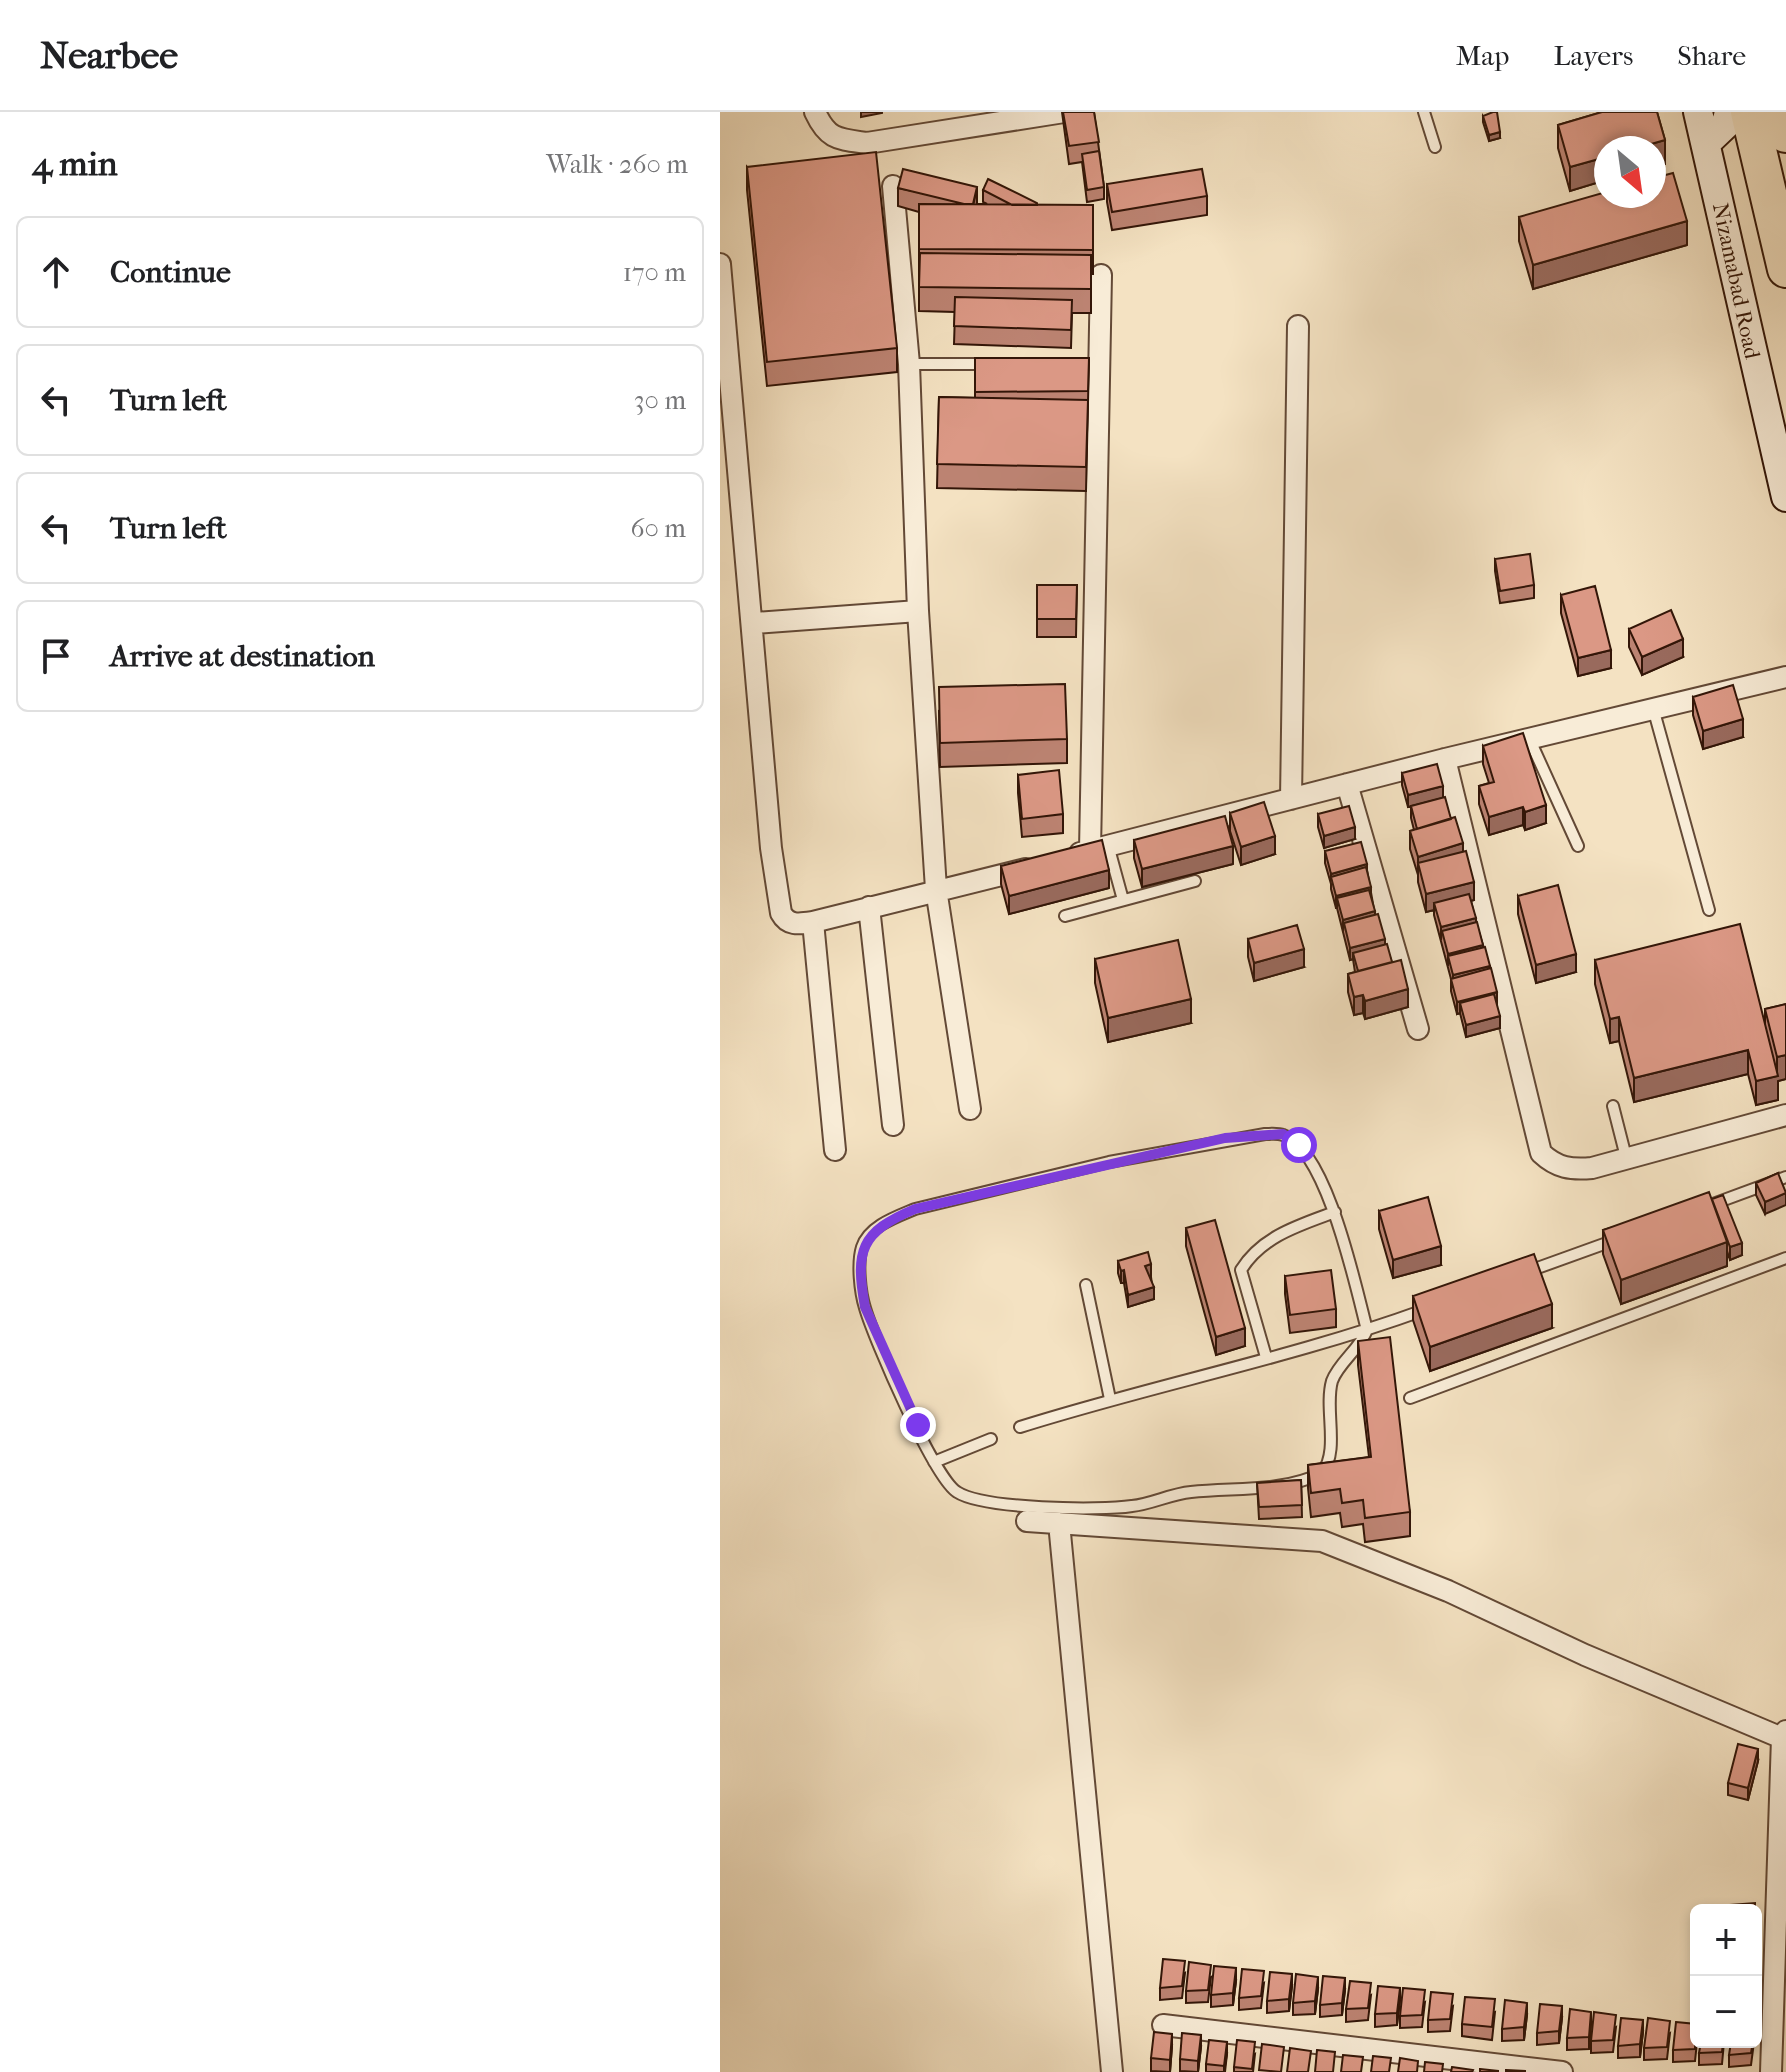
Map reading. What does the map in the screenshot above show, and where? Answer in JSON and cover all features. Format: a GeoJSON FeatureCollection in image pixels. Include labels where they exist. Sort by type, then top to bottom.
{"type":"FeatureCollection","features":[{"type":"Feature","properties":{"kind":"highway"},"geometry":{"type":"LineString","coordinates":[[1749,112],[1786,269]]}},
{"type":"Feature","properties":{"kind":"highway"},"geometry":{"type":"LineString","coordinates":[[1780,112],[1786,134]]}},
{"type":"Feature","properties":{"kind":"main road","name":"Nizamabad Road"},"geometry":{"type":"LineString","coordinates":[[1698,112],[1786,497]]}},
{"type":"Feature","properties":{"kind":"main road"},"geometry":{"type":"LineString","coordinates":[[1706,143],[1726,124],[1729,112]]}},
{"type":"Feature","properties":{"kind":"street"},"geometry":{"type":"LineString","coordinates":[[815,112],[821,126],[835,139],[867,143],[1010,116],[1064,112]]}},
{"type":"Feature","properties":{"kind":"street"},"geometry":{"type":"LineString","coordinates":[[893,186],[906,275],[918,611],[936,889],[970,1109]]}},
{"type":"Feature","properties":{"kind":"street"},"geometry":{"type":"LineString","coordinates":[[720,264],[754,623],[771,848],[781,913],[785,920],[795,925],[1445,759],[1786,677]]}},
{"type":"Feature","properties":{"kind":"street"},"geometry":{"type":"LineString","coordinates":[[1099,848],[1101,275]]}},
{"type":"Feature","properties":{"kind":"street"},"geometry":{"type":"LineString","coordinates":[[1291,799],[1298,326]]}},
{"type":"Feature","properties":{"kind":"street"},"geometry":{"type":"LineString","coordinates":[[754,623],[918,611]]}},
{"type":"Feature","properties":{"kind":"street"},"geometry":{"type":"LineString","coordinates":[[1445,759],[1541,1153],[1559,1166],[1573,1170],[1786,1115]]}},
{"type":"Feature","properties":{"kind":"street"},"geometry":{"type":"LineString","coordinates":[[1347,784],[1418,1029]]}},
{"type":"Feature","properties":{"kind":"street"},"geometry":{"type":"LineString","coordinates":[[869,907],[893,1125]]}},
{"type":"Feature","properties":{"kind":"street"},"geometry":{"type":"LineString","coordinates":[[813,922],[835,1150]]}},
{"type":"Feature","properties":{"kind":"street"},"geometry":{"type":"LineString","coordinates":[[1027,1521],[1322,1541],[1448,1591],[1585,1655],[1784,1734],[1771,2072]]}},
{"type":"Feature","properties":{"kind":"street"},"geometry":{"type":"LineString","coordinates":[[1059,1523],[1112,2072]]}},
{"type":"Feature","properties":{"kind":"street"},"geometry":{"type":"LineString","coordinates":[[1163,2025],[1562,2072]]}},
{"type":"Feature","properties":{"kind":"lane"},"geometry":{"type":"LineString","coordinates":[[1424,112],[1435,147]]}},
{"type":"Feature","properties":{"kind":"lane"},"geometry":{"type":"LineString","coordinates":[[909,364],[1003,364]]}},
{"type":"Feature","properties":{"kind":"lane"},"geometry":{"type":"LineString","coordinates":[[1653,708],[1709,910]]}},
{"type":"Feature","properties":{"kind":"lane"},"geometry":{"type":"LineString","coordinates":[[1529,738],[1578,846]]}},
{"type":"Feature","properties":{"kind":"lane"},"geometry":{"type":"LineString","coordinates":[[1099,848],[1123,900]]}},
{"type":"Feature","properties":{"kind":"lane"},"geometry":{"type":"LineString","coordinates":[[1065,916],[1195,881]]}},
{"type":"Feature","properties":{"kind":"lane"},"geometry":{"type":"LineString","coordinates":[[1613,1106],[1626,1157]]}},
{"type":"Feature","properties":{"kind":"lane"},"geometry":{"type":"LineString","coordinates":[[1265,1134],[1283,1134],[1299,1145],[1317,1171],[1335,1212],[1367,1330],[1362,1344],[1332,1382],[1327,1467],[1313,1477],[1286,1486],[1173,1494],[1134,1506],[1071,1508],[985,1500],[958,1493],[934,1462],[865,1307],[862,1248],[870,1234],[890,1220],[915,1209],[1109,1162],[1265,1134]]}},
{"type":"Feature","properties":{"kind":"lane"},"geometry":{"type":"LineString","coordinates":[[1696,1210],[1786,1177]]}},
{"type":"Feature","properties":{"kind":"lane"},"geometry":{"type":"LineString","coordinates":[[1266,1357],[1241,1270],[1250,1255],[1265,1243],[1335,1212]]}},
{"type":"Feature","properties":{"kind":"lane"},"geometry":{"type":"LineString","coordinates":[[1517,1276],[1622,1237]]}},
{"type":"Feature","properties":{"kind":"lane"},"geometry":{"type":"LineString","coordinates":[[1410,1398],[1786,1258]]}},
{"type":"Feature","properties":{"kind":"lane"},"geometry":{"type":"LineString","coordinates":[[1086,1285],[1110,1399]]}},
{"type":"Feature","properties":{"kind":"lane"},"geometry":{"type":"LineString","coordinates":[[1020,1427],[1110,1399],[1367,1330],[1442,1303]]}},
{"type":"Feature","properties":{"kind":"lane"},"geometry":{"type":"LineString","coordinates":[[934,1462],[991,1439]]}},
{"type":"Feature","properties":{"kind":"building"},"geometry":{"type":"Polygon","coordinates":[[[1063,112],[1094,112],[1099,142],[1069,146],[1063,112]]]}},
{"type":"Feature","properties":{"kind":"building"},"geometry":{"type":"Polygon","coordinates":[[[1497,112],[1500,132],[1489,135],[1483,116],[1497,112]]]}},
{"type":"Feature","properties":{"kind":"building"},"geometry":{"type":"Polygon","coordinates":[[[1602,112],[1657,112],[1664,136],[1594,136],[1594,160],[1570,167],[1558,125],[1602,112]]]}},
{"type":"Feature","properties":{"kind":"building"},"geometry":{"type":"Polygon","coordinates":[[[1099,151],[1104,187],[1087,190],[1082,154],[1099,151]]]}},
{"type":"Feature","properties":{"kind":"building"},"geometry":{"type":"Polygon","coordinates":[[[876,152],[897,348],[767,362],[747,167],[876,152]]]}},
{"type":"Feature","properties":{"kind":"building"},"geometry":{"type":"Polygon","coordinates":[[[903,169],[977,187],[973,204],[898,188],[903,169]]]}},
{"type":"Feature","properties":{"kind":"building"},"geometry":{"type":"Polygon","coordinates":[[[1202,169],[1207,196],[1112,212],[1107,184],[1202,169]]]}},
{"type":"Feature","properties":{"kind":"building"},"geometry":{"type":"Polygon","coordinates":[[[1673,173],[1687,221],[1533,265],[1519,217],[1594,195],[1594,208],[1666,208],[1666,175],[1673,173]]]}},
{"type":"Feature","properties":{"kind":"building"},"geometry":{"type":"Polygon","coordinates":[[[988,179],[1037,205],[1012,205],[983,190],[988,179]]]}},
{"type":"Feature","properties":{"kind":"building"},"geometry":{"type":"Polygon","coordinates":[[[919,204],[1093,205],[1093,250],[919,249],[919,204]]]}},
{"type":"Feature","properties":{"kind":"building"},"geometry":{"type":"Polygon","coordinates":[[[920,253],[1091,255],[1091,289],[919,287],[920,253]]]}},
{"type":"Feature","properties":{"kind":"building"},"geometry":{"type":"Polygon","coordinates":[[[955,297],[1072,300],[1071,330],[954,326],[955,297]]]}},
{"type":"Feature","properties":{"kind":"building"},"geometry":{"type":"Polygon","coordinates":[[[975,358],[1089,358],[1088,391],[975,392],[975,358]]]}},
{"type":"Feature","properties":{"kind":"building"},"geometry":{"type":"Polygon","coordinates":[[[939,397],[1088,400],[1086,467],[937,464],[939,397]]]}},
{"type":"Feature","properties":{"kind":"building"},"geometry":{"type":"Polygon","coordinates":[[[1530,554],[1534,585],[1500,591],[1495,559],[1530,554]]]}},
{"type":"Feature","properties":{"kind":"building"},"geometry":{"type":"Polygon","coordinates":[[[1037,585],[1077,585],[1076,619],[1037,619],[1037,585]]]}},
{"type":"Feature","properties":{"kind":"building"},"geometry":{"type":"Polygon","coordinates":[[[1595,586],[1611,650],[1578,658],[1561,595],[1595,586]]]}},
{"type":"Feature","properties":{"kind":"building"},"geometry":{"type":"Polygon","coordinates":[[[1671,610],[1683,639],[1642,657],[1629,629],[1671,610]]]}},
{"type":"Feature","properties":{"kind":"building"},"geometry":{"type":"Polygon","coordinates":[[[1065,684],[1067,739],[940,743],[939,687],[1065,684]]]}},
{"type":"Feature","properties":{"kind":"building"},"geometry":{"type":"Polygon","coordinates":[[[1733,685],[1743,719],[1703,731],[1693,697],[1733,685]]]}},
{"type":"Feature","properties":{"kind":"building"},"geometry":{"type":"Polygon","coordinates":[[[1523,733],[1546,805],[1525,812],[1523,807],[1489,817],[1479,786],[1494,782],[1483,746],[1523,733]]]}},
{"type":"Feature","properties":{"kind":"building"},"geometry":{"type":"Polygon","coordinates":[[[1437,764],[1443,786],[1408,795],[1402,773],[1437,764]]]}},
{"type":"Feature","properties":{"kind":"building"},"geometry":{"type":"Polygon","coordinates":[[[1059,770],[1063,814],[1022,819],[1018,775],[1059,770]]]}},
{"type":"Feature","properties":{"kind":"building"},"geometry":{"type":"Polygon","coordinates":[[[1445,797],[1451,819],[1417,829],[1411,806],[1445,797]]]}},
{"type":"Feature","properties":{"kind":"building"},"geometry":{"type":"Polygon","coordinates":[[[1264,802],[1275,836],[1241,847],[1230,813],[1264,802]]]}},
{"type":"Feature","properties":{"kind":"building"},"geometry":{"type":"Polygon","coordinates":[[[1349,806],[1355,827],[1324,836],[1318,814],[1349,806]]]}},
{"type":"Feature","properties":{"kind":"building"},"geometry":{"type":"Polygon","coordinates":[[[1225,816],[1233,846],[1142,869],[1134,840],[1225,816]]]}},
{"type":"Feature","properties":{"kind":"building"},"geometry":{"type":"Polygon","coordinates":[[[1455,817],[1463,843],[1418,857],[1410,831],[1455,817]]]}},
{"type":"Feature","properties":{"kind":"building"},"geometry":{"type":"Polygon","coordinates":[[[1102,840],[1109,870],[1009,896],[1001,866],[1102,840]]]}},
{"type":"Feature","properties":{"kind":"building"},"geometry":{"type":"Polygon","coordinates":[[[1361,842],[1367,864],[1331,874],[1325,851],[1361,842]]]}},
{"type":"Feature","properties":{"kind":"building"},"geometry":{"type":"Polygon","coordinates":[[[1466,851],[1474,882],[1426,894],[1418,863],[1466,851]]]}},
{"type":"Feature","properties":{"kind":"building"},"geometry":{"type":"Polygon","coordinates":[[[1366,867],[1371,887],[1336,896],[1331,877],[1366,867]]]}},
{"type":"Feature","properties":{"kind":"building"},"geometry":{"type":"Polygon","coordinates":[[[1558,885],[1576,954],[1536,965],[1518,896],[1558,885]]]}},
{"type":"Feature","properties":{"kind":"building"},"geometry":{"type":"Polygon","coordinates":[[[1369,890],[1375,911],[1343,920],[1337,898],[1369,890]]]}},
{"type":"Feature","properties":{"kind":"building"},"geometry":{"type":"Polygon","coordinates":[[[1469,894],[1476,918],[1441,927],[1434,903],[1469,894]]]}},
{"type":"Feature","properties":{"kind":"building"},"geometry":{"type":"Polygon","coordinates":[[[1378,914],[1385,939],[1350,948],[1344,923],[1378,914]]]}},
{"type":"Feature","properties":{"kind":"building"},"geometry":{"type":"Polygon","coordinates":[[[1477,922],[1483,945],[1448,954],[1442,931],[1477,922]]]}},
{"type":"Feature","properties":{"kind":"building"},"geometry":{"type":"Polygon","coordinates":[[[1740,924],[1778,1076],[1756,1081],[1748,1050],[1634,1078],[1619,1017],[1610,1019],[1595,960],[1740,924]]]}},
{"type":"Feature","properties":{"kind":"building"},"geometry":{"type":"Polygon","coordinates":[[[1297,925],[1304,949],[1254,963],[1248,939],[1297,925]]]}},
{"type":"Feature","properties":{"kind":"building"},"geometry":{"type":"Polygon","coordinates":[[[1178,940],[1191,999],[1108,1018],[1095,959],[1178,940]]]}},
{"type":"Feature","properties":{"kind":"building"},"geometry":{"type":"Polygon","coordinates":[[[1387,944],[1392,962],[1358,971],[1353,953],[1387,944]]]}},
{"type":"Feature","properties":{"kind":"building"},"geometry":{"type":"Polygon","coordinates":[[[1485,947],[1490,966],[1453,975],[1448,956],[1485,947]]]}},
{"type":"Feature","properties":{"kind":"building"},"geometry":{"type":"Polygon","coordinates":[[[1401,960],[1408,989],[1365,1001],[1363,995],[1354,997],[1348,974],[1401,960]]]}},
{"type":"Feature","properties":{"kind":"building"},"geometry":{"type":"Polygon","coordinates":[[[1491,968],[1497,992],[1457,1002],[1451,979],[1491,968]]]}},
{"type":"Feature","properties":{"kind":"building"},"geometry":{"type":"Polygon","coordinates":[[[1494,994],[1500,1016],[1466,1025],[1460,1003],[1494,994]]]}},
{"type":"Feature","properties":{"kind":"building"},"geometry":{"type":"Polygon","coordinates":[[[1786,1004],[1786,1055],[1777,1057],[1765,1009],[1786,1004]]]}},
{"type":"Feature","properties":{"kind":"building"},"geometry":{"type":"Polygon","coordinates":[[[1778,1173],[1786,1193],[1765,1202],[1756,1183],[1778,1173]]]}},
{"type":"Feature","properties":{"kind":"building"},"geometry":{"type":"Polygon","coordinates":[[[1709,1192],[1727,1242],[1621,1280],[1603,1230],[1709,1192]]]}},
{"type":"Feature","properties":{"kind":"building"},"geometry":{"type":"Polygon","coordinates":[[[1723,1195],[1742,1243],[1730,1247],[1712,1199],[1723,1195]]]}},
{"type":"Feature","properties":{"kind":"building"},"geometry":{"type":"Polygon","coordinates":[[[1428,1197],[1441,1246],[1393,1260],[1379,1211],[1428,1197]]]}},
{"type":"Feature","properties":{"kind":"building"},"geometry":{"type":"Polygon","coordinates":[[[1215,1220],[1245,1328],[1216,1337],[1186,1228],[1215,1220]]]}},
{"type":"Feature","properties":{"kind":"building"},"geometry":{"type":"Polygon","coordinates":[[[1148,1252],[1151,1264],[1145,1266],[1154,1287],[1128,1295],[1124,1270],[1121,1271],[1118,1261],[1148,1252]]]}},
{"type":"Feature","properties":{"kind":"building"},"geometry":{"type":"Polygon","coordinates":[[[1534,1254],[1552,1304],[1430,1347],[1413,1296],[1534,1254]]]}},
{"type":"Feature","properties":{"kind":"building"},"geometry":{"type":"Polygon","coordinates":[[[1331,1270],[1336,1309],[1290,1315],[1285,1276],[1331,1270]]]}},
{"type":"Feature","properties":{"kind":"building"},"geometry":{"type":"Polygon","coordinates":[[[1390,1337],[1410,1512],[1365,1518],[1363,1500],[1342,1503],[1340,1489],[1311,1493],[1308,1465],[1371,1457],[1358,1341],[1390,1337]]]}},
{"type":"Feature","properties":{"kind":"building"},"geometry":{"type":"Polygon","coordinates":[[[1301,1480],[1302,1505],[1259,1507],[1257,1483],[1301,1480]]]}},
{"type":"Feature","properties":{"kind":"building"},"geometry":{"type":"Polygon","coordinates":[[[1738,1744],[1758,1749],[1748,1788],[1728,1783],[1738,1744]]]}},
{"type":"Feature","properties":{"kind":"building"},"geometry":{"type":"Polygon","coordinates":[[[1163,1959],[1185,1961],[1182,1986],[1160,1988],[1163,1959]]]}},
{"type":"Feature","properties":{"kind":"building"},"geometry":{"type":"Polygon","coordinates":[[[1189,1962],[1211,1965],[1208,1990],[1186,1991],[1189,1962]]]}},
{"type":"Feature","properties":{"kind":"building"},"geometry":{"type":"Polygon","coordinates":[[[1214,1966],[1236,1968],[1233,1993],[1211,1995],[1214,1966]]]}},
{"type":"Feature","properties":{"kind":"building"},"geometry":{"type":"Polygon","coordinates":[[[1242,1969],[1264,1971],[1261,1996],[1239,1998],[1242,1969]]]}},
{"type":"Feature","properties":{"kind":"building"},"geometry":{"type":"Polygon","coordinates":[[[1270,1972],[1292,1974],[1289,1999],[1267,2001],[1270,1972]]]}},
{"type":"Feature","properties":{"kind":"building"},"geometry":{"type":"Polygon","coordinates":[[[1296,1974],[1318,1977],[1315,2001],[1293,2003],[1296,1974]]]}},
{"type":"Feature","properties":{"kind":"building"},"geometry":{"type":"Polygon","coordinates":[[[1323,1976],[1345,1978],[1342,2003],[1320,2005],[1323,1976]]]}},
{"type":"Feature","properties":{"kind":"building"},"geometry":{"type":"Polygon","coordinates":[[[1350,1981],[1371,1983],[1368,2008],[1346,2009],[1350,1981]]]}},
{"type":"Feature","properties":{"kind":"building"},"geometry":{"type":"Polygon","coordinates":[[[1378,1986],[1400,1988],[1397,2013],[1375,2014],[1378,1986]]]}},
{"type":"Feature","properties":{"kind":"building"},"geometry":{"type":"Polygon","coordinates":[[[1403,1988],[1425,1990],[1422,2015],[1400,2016],[1403,1988]]]}},
{"type":"Feature","properties":{"kind":"building"},"geometry":{"type":"Polygon","coordinates":[[[1431,1992],[1453,1994],[1450,2019],[1428,2020],[1431,1992]]]}},
{"type":"Feature","properties":{"kind":"building"},"geometry":{"type":"Polygon","coordinates":[[[1465,1997],[1495,1999],[1492,2027],[1462,2024],[1465,1997]]]}},
{"type":"Feature","properties":{"kind":"building"},"geometry":{"type":"Polygon","coordinates":[[[1505,2000],[1527,2003],[1524,2027],[1502,2029],[1505,2000]]]}},
{"type":"Feature","properties":{"kind":"building"},"geometry":{"type":"Polygon","coordinates":[[[1540,2004],[1562,2006],[1559,2031],[1537,2033],[1540,2004]]]}},
{"type":"Feature","properties":{"kind":"building"},"geometry":{"type":"Polygon","coordinates":[[[1570,2009],[1591,2012],[1589,2037],[1567,2038],[1570,2009]]]}},
{"type":"Feature","properties":{"kind":"building"},"geometry":{"type":"Polygon","coordinates":[[[1594,2012],[1616,2015],[1613,2040],[1591,2041],[1594,2012]]]}},
{"type":"Feature","properties":{"kind":"building"},"geometry":{"type":"Polygon","coordinates":[[[1621,2018],[1643,2020],[1640,2044],[1618,2046],[1621,2018]]]}},
{"type":"Feature","properties":{"kind":"building"},"geometry":{"type":"Polygon","coordinates":[[[1648,2018],[1670,2021],[1667,2047],[1644,2048],[1648,2018]]]}},
{"type":"Feature","properties":{"kind":"building"},"geometry":{"type":"Polygon","coordinates":[[[1676,2022],[1690,2023],[1690,2048],[1695,2049],[1673,2050],[1676,2022]]]}},
{"type":"Feature","properties":{"kind":"building"},"geometry":{"type":"Polygon","coordinates":[[[1154,2032],[1172,2034],[1170,2060],[1151,2058],[1154,2032]]]}},
{"type":"Feature","properties":{"kind":"building"},"geometry":{"type":"Polygon","coordinates":[[[1182,2033],[1201,2035],[1198,2061],[1180,2059],[1182,2033]]]}},
{"type":"Feature","properties":{"kind":"building"},"geometry":{"type":"Polygon","coordinates":[[[1209,2040],[1227,2042],[1224,2066],[1206,2064],[1209,2040]]]}},
{"type":"Feature","properties":{"kind":"building"},"geometry":{"type":"Polygon","coordinates":[[[1237,2040],[1255,2042],[1252,2069],[1234,2067],[1237,2040]]]}},
{"type":"Feature","properties":{"kind":"building"},"geometry":{"type":"Polygon","coordinates":[[[1262,2044],[1284,2047],[1281,2072],[1259,2070],[1262,2044]]]}},
{"type":"Feature","properties":{"kind":"building"},"geometry":{"type":"Polygon","coordinates":[[[1290,2048],[1311,2051],[1308,2072],[1287,2072],[1290,2048]]]}},
{"type":"Feature","properties":{"kind":"building"},"geometry":{"type":"Polygon","coordinates":[[[1700,2048],[1722,2048],[1722,2052],[1699,2053],[1700,2048]]]}},
{"type":"Feature","properties":{"kind":"building"},"geometry":{"type":"Polygon","coordinates":[[[1730,2048],[1752,2048],[1751,2053],[1729,2055],[1730,2048]]]}},
{"type":"Feature","properties":{"kind":"building"},"geometry":{"type":"Polygon","coordinates":[[[1317,2050],[1335,2052],[1333,2072],[1315,2072],[1317,2050]]]}},
{"type":"Feature","properties":{"kind":"building"},"geometry":{"type":"Polygon","coordinates":[[[1343,2055],[1363,2057],[1361,2072],[1341,2072],[1343,2055]]]}},
{"type":"Feature","properties":{"kind":"building"},"geometry":{"type":"Polygon","coordinates":[[[1373,2056],[1391,2058],[1389,2072],[1371,2072],[1373,2056]]]}},
{"type":"Feature","properties":{"kind":"building"},"geometry":{"type":"Polygon","coordinates":[[[1400,2058],[1418,2061],[1417,2072],[1398,2072],[1400,2058]]]}},
{"type":"Feature","properties":{"kind":"building"},"geometry":{"type":"Polygon","coordinates":[[[1425,2062],[1443,2064],[1442,2072],[1424,2072],[1425,2062]]]}},
{"type":"Feature","properties":{"kind":"building"},"geometry":{"type":"Polygon","coordinates":[[[1452,2067],[1473,2070],[1451,2072],[1452,2067]]]}},
{"type":"Feature","properties":{"kind":"route"},"geometry":{"type":"LineString","coordinates":[[918,1425],[865,1307],[861,1286],[862,1248],[870,1234],[890,1220],[915,1209],[1109,1162],[1225,1138],[1265,1134],[1283,1134],[1299,1145]]}}]}
